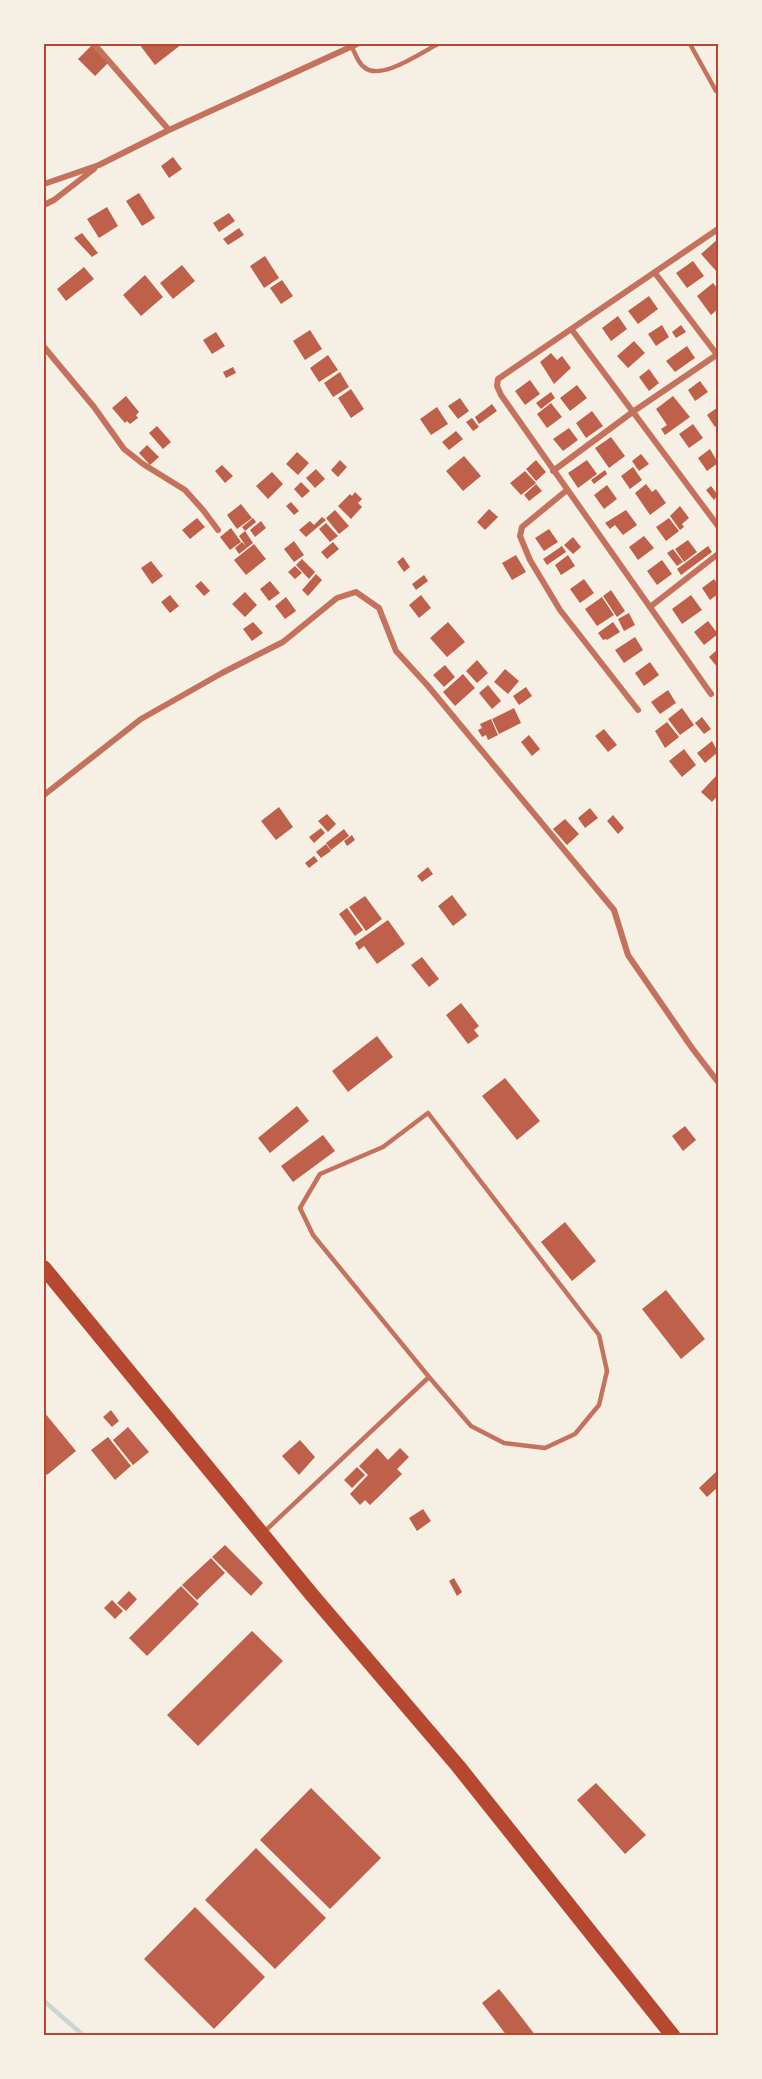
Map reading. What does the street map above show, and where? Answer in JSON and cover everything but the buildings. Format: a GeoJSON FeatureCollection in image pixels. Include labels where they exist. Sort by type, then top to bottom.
{"type":"FeatureCollection","features":[{"type":"Feature","properties":{"kind":"main road"},"geometry":{"type":"LineString","coordinates":[[44,1268],[458,1766],[674,2036]]}},
{"type":"Feature","properties":{"kind":"street"},"geometry":{"type":"LineString","coordinates":[[94,44],[169,130]]}},
{"type":"Feature","properties":{"kind":"street"},"geometry":{"type":"LineString","coordinates":[[44,184],[99,165],[169,130],[354,45]]}},
{"type":"Feature","properties":{"kind":"street"},"geometry":{"type":"LineString","coordinates":[[44,205],[54,200],[99,165]]}},
{"type":"Feature","properties":{"kind":"street"},"geometry":{"type":"LineString","coordinates":[[711,694],[501,395],[498,379],[718,229]]}},
{"type":"Feature","properties":{"kind":"street"},"geometry":{"type":"LineString","coordinates":[[553,471],[634,411],[718,356],[655,273]]}},
{"type":"Feature","properties":{"kind":"street"},"geometry":{"type":"LineString","coordinates":[[572,330],[718,526]]}},
{"type":"Feature","properties":{"kind":"street"},"geometry":{"type":"LineString","coordinates":[[44,347],[94,407],[124,449],[143,464],[185,490],[218,530]]}},
{"type":"Feature","properties":{"kind":"street"},"geometry":{"type":"LineString","coordinates":[[567,489],[522,527],[520,536],[530,560],[560,610],[638,710]]}},
{"type":"Feature","properties":{"kind":"street"},"geometry":{"type":"LineString","coordinates":[[650,607],[718,554]]}},
{"type":"Feature","properties":{"kind":"street"},"geometry":{"type":"LineString","coordinates":[[44,795],[141,719],[282,642],[337,598],[356,592],[379,608],[396,651],[428,686],[614,910],[628,955],[718,1082]]}},
{"type":"Feature","properties":{"kind":"lane"},"geometry":{"type":"LineString","coordinates":[[354,45],[363,67],[371,71],[387,71],[438,44]]}},
{"type":"Feature","properties":{"kind":"lane"},"geometry":{"type":"LineString","coordinates":[[690,44],[716,91]]}},
{"type":"Feature","properties":{"kind":"lane"},"geometry":{"type":"LineString","coordinates":[[428,1113],[599,1335],[607,1371],[599,1406],[575,1434],[544,1448],[504,1443],[471,1425],[429,1377],[313,1235],[300,1208],[320,1174],[383,1147],[428,1113]]}},
{"type":"Feature","properties":{"kind":"lane"},"geometry":{"type":"LineString","coordinates":[[262,1533],[429,1377]]}},
{"type":"Feature","properties":{"kind":"waterway"},"geometry":{"type":"LineString","coordinates":[[44,2001],[84,2036]]}}]}
